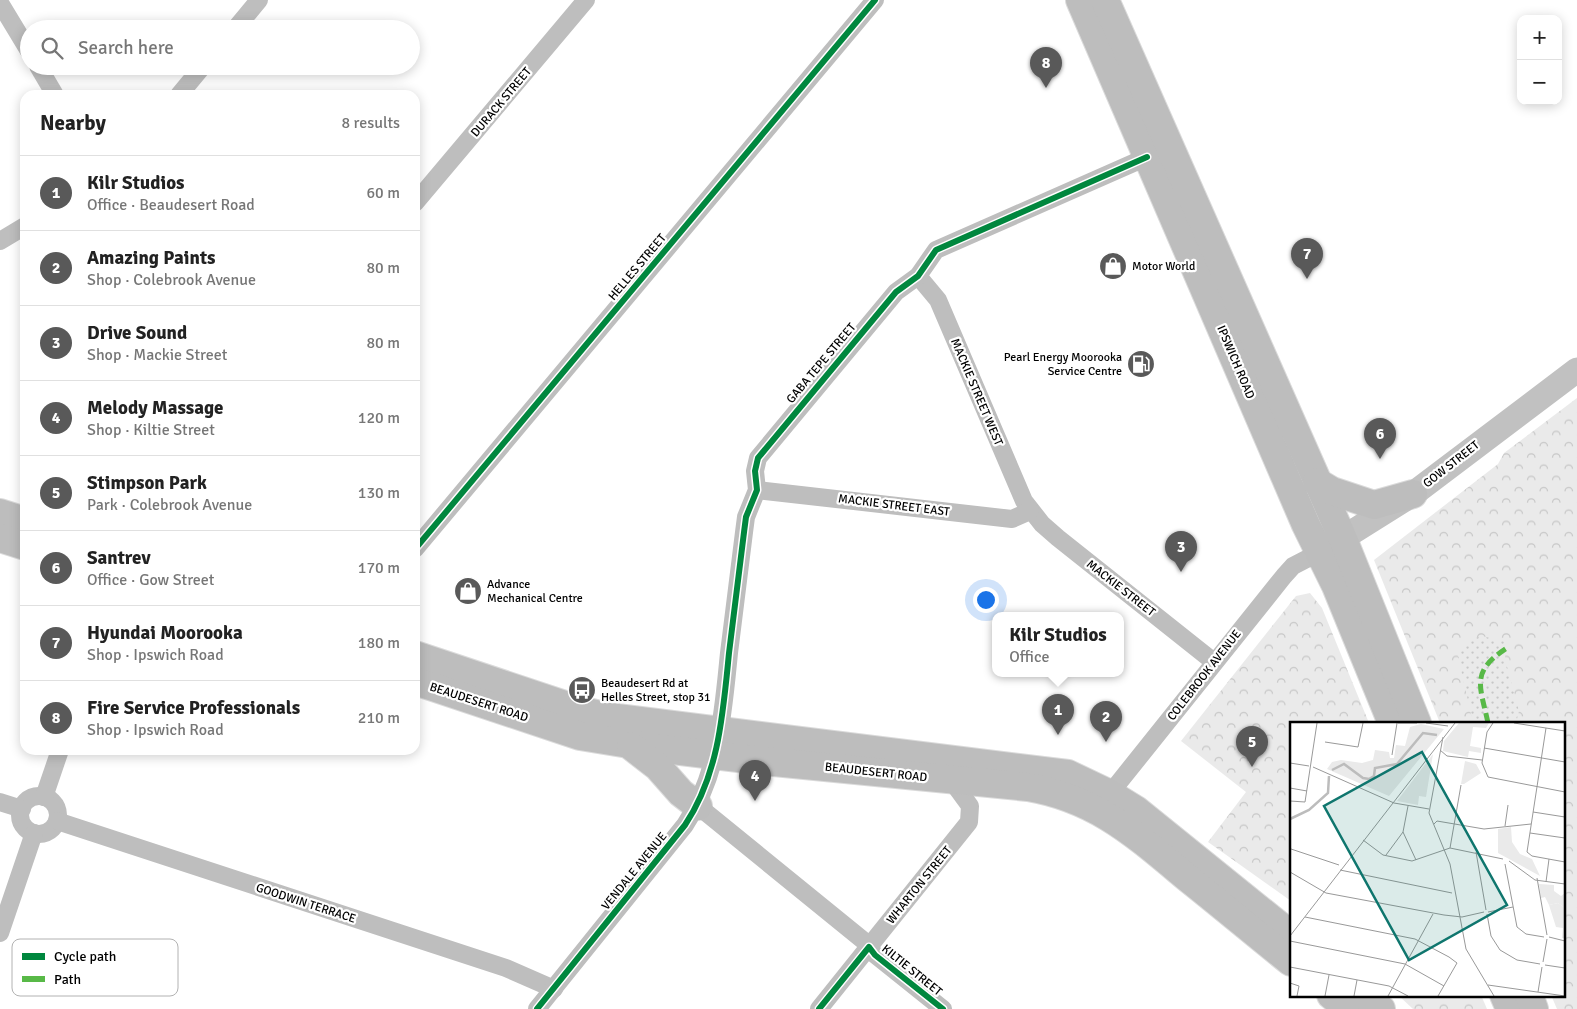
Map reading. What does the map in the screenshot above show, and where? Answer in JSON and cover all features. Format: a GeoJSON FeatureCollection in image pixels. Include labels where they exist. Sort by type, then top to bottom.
{"type":"FeatureCollection","features":[{"type":"Feature","properties":{"kind":"highway","name":"IPSWICH ROAD"},"geometry":{"type":"LineString","coordinates":[[1080,0],[1306,525],[1332,545],[1417,722]]}},
{"type":"Feature","properties":{"kind":"highway","name":"IPSWICH ROAD"},"geometry":{"type":"LineString","coordinates":[[1105,0],[1317,482],[1332,545],[1372,670],[1392,722]]}},
{"type":"Feature","properties":{"kind":"highway"},"geometry":{"type":"LineString","coordinates":[[1317,482],[1332,492],[1374,505],[1413,494]]}},
{"type":"Feature","properties":{"kind":"highway"},"geometry":{"type":"LineString","coordinates":[[0,513],[20,519]]}},
{"type":"Feature","properties":{"kind":"highway"},"geometry":{"type":"LineString","coordinates":[[0,538],[20,544]]}},
{"type":"Feature","properties":{"kind":"highway","name":"BEAUDESERT ROAD"},"geometry":{"type":"LineString","coordinates":[[420,657],[587,712],[717,743],[951,780],[1048,791],[1136,810],[1290,934]]}},
{"type":"Feature","properties":{"kind":"highway","name":"BEAUDESERT ROAD"},"geometry":{"type":"LineString","coordinates":[[420,683],[580,736],[628,744],[717,743],[1056,771],[1074,777],[1104,802],[1138,837],[1290,961]]}},
{"type":"Feature","properties":{"kind":"highway"},"geometry":{"type":"LineString","coordinates":[[628,744],[658,767],[681,793],[698,806]]}},
{"type":"Feature","properties":{"kind":"highway"},"geometry":{"type":"LineString","coordinates":[[1332,996],[1348,1009]]}},
{"type":"Feature","properties":{"kind":"highway"},"geometry":{"type":"LineString","coordinates":[[1366,996],[1381,1009]]}},
{"type":"Feature","properties":{"kind":"highway"},"geometry":{"type":"LineString","coordinates":[[1504,996],[1510,1009]]}},
{"type":"Feature","properties":{"kind":"highway"},"geometry":{"type":"LineString","coordinates":[[1529,996],[1534,1009]]}},
{"type":"Feature","properties":{"kind":"street"},"geometry":{"type":"LineString","coordinates":[[242,20],[259,0]]}},
{"type":"Feature","properties":{"kind":"street","name":"DURACK STREET"},"geometry":{"type":"LineString","coordinates":[[420,197],[586,0]]}},
{"type":"Feature","properties":{"kind":"street","name":"HELLES STREET"},"geometry":{"type":"LineString","coordinates":[[420,543],[875,0]]}},
{"type":"Feature","properties":{"kind":"street"},"geometry":{"type":"LineString","coordinates":[[0,3],[20,36]]}},
{"type":"Feature","properties":{"kind":"street"},"geometry":{"type":"LineString","coordinates":[[43,75],[52,90]]}},
{"type":"Feature","properties":{"kind":"street"},"geometry":{"type":"LineString","coordinates":[[183,90],[196,75]]}},
{"type":"Feature","properties":{"kind":"street","name":"GABA TEPE STREET"},"geometry":{"type":"LineString","coordinates":[[717,743],[745,524],[757,490],[755,466],[762,452],[896,292],[918,276],[933,253],[942,246],[1148,157]]}},
{"type":"Feature","properties":{"kind":"street"},"geometry":{"type":"LineString","coordinates":[[0,241],[20,229]]}},
{"type":"Feature","properties":{"kind":"street","name":"MACKIE STREET WEST"},"geometry":{"type":"LineString","coordinates":[[918,276],[938,300],[1024,501],[1030,511]]}},
{"type":"Feature","properties":{"kind":"street","name":"GOW STREET"},"geometry":{"type":"LineString","coordinates":[[1332,545],[1413,494],[1577,370]]}},
{"type":"Feature","properties":{"kind":"street","name":"MACKIE STREET EAST"},"geometry":{"type":"LineString","coordinates":[[757,490],[1012,519],[1030,511]]}},
{"type":"Feature","properties":{"kind":"street","name":"MACKIE STREET"},"geometry":{"type":"LineString","coordinates":[[1030,511],[1058,538],[1214,662]]}},
{"type":"Feature","properties":{"kind":"street","name":"COLEBROOK AVENUE"},"geometry":{"type":"LineString","coordinates":[[1104,802],[1284,576],[1300,562],[1332,545]]}},
{"type":"Feature","properties":{"kind":"street","name":"VENDALE AVENUE"},"geometry":{"type":"LineString","coordinates":[[537,1009],[685,825],[698,806],[707,786],[717,743]]}},
{"type":"Feature","properties":{"kind":"street"},"geometry":{"type":"LineString","coordinates":[[44,797],[58,755]]}},
{"type":"Feature","properties":{"kind":"street","name":"WHARTON STREET"},"geometry":{"type":"LineString","coordinates":[[819,1009],[969,822],[970,806],[951,780]]}},
{"type":"Feature","properties":{"kind":"street"},"geometry":{"type":"LineString","coordinates":[[33,797],[50,799],[58,809],[57,821],[45,833],[34,833],[24,826],[22,809],[33,797]]}},
{"type":"Feature","properties":{"kind":"street"},"geometry":{"type":"LineString","coordinates":[[0,802],[22,809]]}},
{"type":"Feature","properties":{"kind":"street","name":"KILTIE STREET"},"geometry":{"type":"LineString","coordinates":[[698,806],[864,941],[875,955],[943,1009]]}},
{"type":"Feature","properties":{"kind":"street","name":"GOODWIN TERRACE"},"geometry":{"type":"LineString","coordinates":[[57,821],[506,968],[554,989]]}},
{"type":"Feature","properties":{"kind":"street"},"geometry":{"type":"LineString","coordinates":[[0,933],[34,833]]}},
{"type":"Feature","properties":{"kind":"green space"},"geometry":{"type":"Polygon","coordinates":[[[1577,398],[1577,1009],[1557,1009],[1551,996],[1564,996],[1564,722],[1440,722],[1374,560],[1498,464],[1504,453],[1577,398]]]}},
{"type":"Feature","properties":{"kind":"green space"},"geometry":{"type":"Polygon","coordinates":[[[1310,593],[1322,608],[1369,722],[1290,722],[1290,900],[1208,842],[1246,792],[1181,741],[1296,596],[1310,593]]]}},
{"type":"Feature","properties":{"kind":"green space"},"geometry":{"type":"Polygon","coordinates":[[[1482,636],[1506,642],[1505,659],[1519,711],[1516,722],[1473,722],[1457,652],[1469,640],[1482,636]]]}},
{"type":"Feature","properties":{"kind":"green space"},"geometry":{"type":"Polygon","coordinates":[[[1399,996],[1481,996],[1487,1009],[1413,1009],[1399,996]]]}},
{"type":"Feature","properties":{"kind":"marked path"},"geometry":{"type":"LineString","coordinates":[[1488,722],[1481,689],[1483,672],[1487,664],[1507,648]]}},
{"type":"Feature","properties":{"kind":"cycle path"},"geometry":{"type":"LineString","coordinates":[[420,543],[875,0]]}},
{"type":"Feature","properties":{"kind":"cycle path"},"geometry":{"type":"LineString","coordinates":[[537,1009],[685,825],[705,785],[718,742],[746,517],[757,490],[755,471],[758,458],[896,292],[918,276],[936,250],[1147,157]]}},
{"type":"Feature","properties":{"kind":"cycle path"},"geometry":{"type":"LineString","coordinates":[[819,1009],[869,947],[875,955],[943,1009]]}},
{"type":"Feature","properties":{"kind":"place","name":"Fire Service Professionals"},"geometry":{"type":"Point","coordinates":[1046,88]}},
{"type":"Feature","properties":{"kind":"place","name":"Motor World"},"geometry":{"type":"Point","coordinates":[1113,266]}},
{"type":"Feature","properties":{"kind":"place","name":"Hyundai Moorooka"},"geometry":{"type":"Point","coordinates":[1307,279]}},
{"type":"Feature","properties":{"kind":"place","name":"Pearl Energy Moorooka Service Centre"},"geometry":{"type":"Point","coordinates":[1141,364]}},
{"type":"Feature","properties":{"kind":"place","name":"Santrev"},"geometry":{"type":"Point","coordinates":[1380,459]}},
{"type":"Feature","properties":{"kind":"place","name":"Drive Sound"},"geometry":{"type":"Point","coordinates":[1181,572]}},
{"type":"Feature","properties":{"kind":"place","name":"Advance Mechanical Centre"},"geometry":{"type":"Point","coordinates":[468,591]}},
{"type":"Feature","properties":{"kind":"place","name":"Beaudesert Rd at Helles Street, stop 31"},"geometry":{"type":"Point","coordinates":[582,690]}},
{"type":"Feature","properties":{"kind":"place","name":"Kilr Studios"},"geometry":{"type":"Point","coordinates":[1058,735]}},
{"type":"Feature","properties":{"kind":"place","name":"Amazing Paints"},"geometry":{"type":"Point","coordinates":[1106,742]}},
{"type":"Feature","properties":{"kind":"place","name":"Stimpson Park"},"geometry":{"type":"Point","coordinates":[1252,767]}},
{"type":"Feature","properties":{"kind":"place","name":"Melody Massage"},"geometry":{"type":"Point","coordinates":[755,801]}}]}
